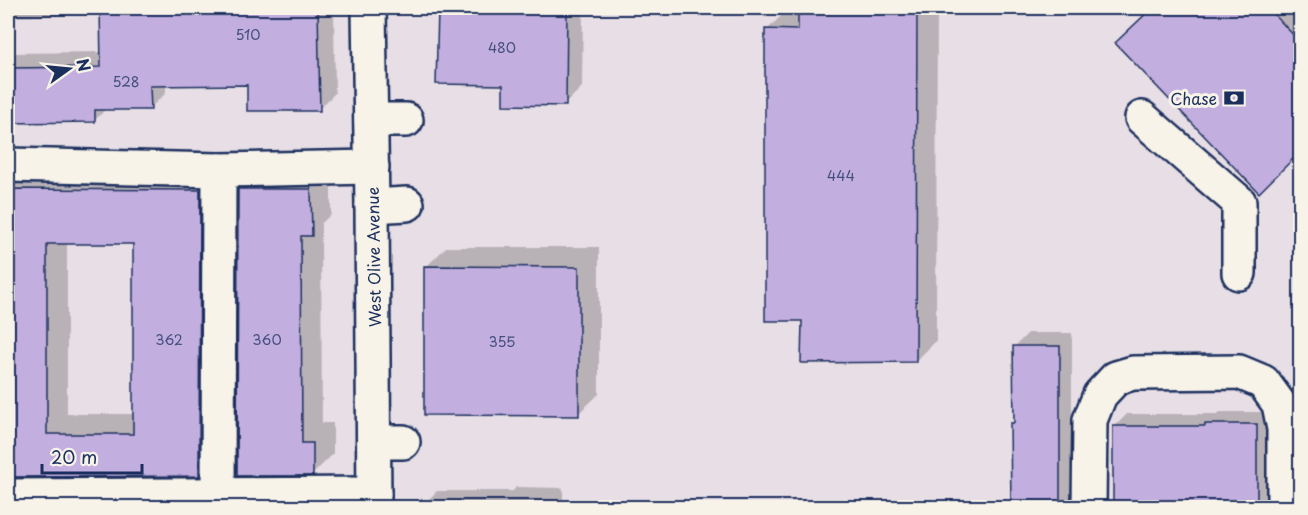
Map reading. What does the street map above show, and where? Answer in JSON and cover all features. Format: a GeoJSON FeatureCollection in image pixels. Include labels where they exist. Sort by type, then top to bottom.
{"type":"FeatureCollection","features":[{"type":"Feature","properties":{"kind":"street","name":"West Olive Avenue"},"geometry":{"type":"LineString","coordinates":[[369,8],[372,206],[388,442],[374,501]]}},
{"type":"Feature","properties":{"kind":"street"},"geometry":{"type":"LineString","coordinates":[[1142,118],[1239,202],[1239,273]]}},
{"type":"Feature","properties":{"kind":"street"},"geometry":{"type":"LineString","coordinates":[[371,120],[406,120]]}},
{"type":"Feature","properties":{"kind":"street"},"geometry":{"type":"LineString","coordinates":[[8,165],[219,170],[372,166]]}},
{"type":"Feature","properties":{"kind":"street"},"geometry":{"type":"LineString","coordinates":[[218,495],[219,170]]}},
{"type":"Feature","properties":{"kind":"street"},"geometry":{"type":"LineString","coordinates":[[372,206],[406,204]]}},
{"type":"Feature","properties":{"kind":"street"},"geometry":{"type":"LineString","coordinates":[[1089,507],[1090,420],[1100,395],[1116,378],[1134,373],[1239,372],[1263,382],[1279,404],[1284,429],[1284,507]]}},
{"type":"Feature","properties":{"kind":"street"},"geometry":{"type":"LineString","coordinates":[[8,496],[218,495],[374,501]]}},
{"type":"Feature","properties":{"kind":"building"},"geometry":{"type":"Polygon","coordinates":[[[100,8],[318,8],[320,111],[247,111],[247,85],[150,86],[151,110],[95,110],[95,122],[8,123],[8,68],[101,67],[100,8]]]}},
{"type":"Feature","properties":{"kind":"building"},"geometry":{"type":"Polygon","coordinates":[[[504,8],[567,8],[566,106],[503,105],[503,85],[436,84],[438,10],[504,11],[504,8]]]}},
{"type":"Feature","properties":{"kind":"building"},"geometry":{"type":"Polygon","coordinates":[[[798,8],[917,8],[916,362],[801,363],[802,321],[765,321],[765,29],[798,30],[798,8]]]}},
{"type":"Feature","properties":{"kind":"building","name":"Chase"},"geometry":{"type":"Polygon","coordinates":[[[1152,8],[1268,8],[1300,42],[1300,152],[1259,193],[1115,43],[1152,8]]]}},
{"type":"Feature","properties":{"kind":"building"},"geometry":{"type":"Polygon","coordinates":[[[8,189],[200,190],[199,476],[8,477],[8,189]],[[47,244],[47,434],[133,434],[133,244],[47,244]]]}},
{"type":"Feature","properties":{"kind":"building"},"geometry":{"type":"Polygon","coordinates":[[[238,189],[311,189],[312,236],[301,236],[302,443],[313,443],[313,476],[237,476],[238,189]]]}},
{"type":"Feature","properties":{"kind":"building"},"geometry":{"type":"Polygon","coordinates":[[[424,266],[579,267],[579,416],[424,415],[424,266]]]}},
{"type":"Feature","properties":{"kind":"building"},"geometry":{"type":"Polygon","coordinates":[[[1013,346],[1060,346],[1060,507],[1011,507],[1010,423],[1014,423],[1013,346]]]}},
{"type":"Feature","properties":{"kind":"building"},"geometry":{"type":"Polygon","coordinates":[[[1205,424],[1257,424],[1257,507],[1113,507],[1113,426],[1205,426],[1205,424]]]}},
{"type":"Feature","properties":{"kind":"place","name":"Chase"},"geometry":{"type":"Point","coordinates":[1234,98]}}]}
